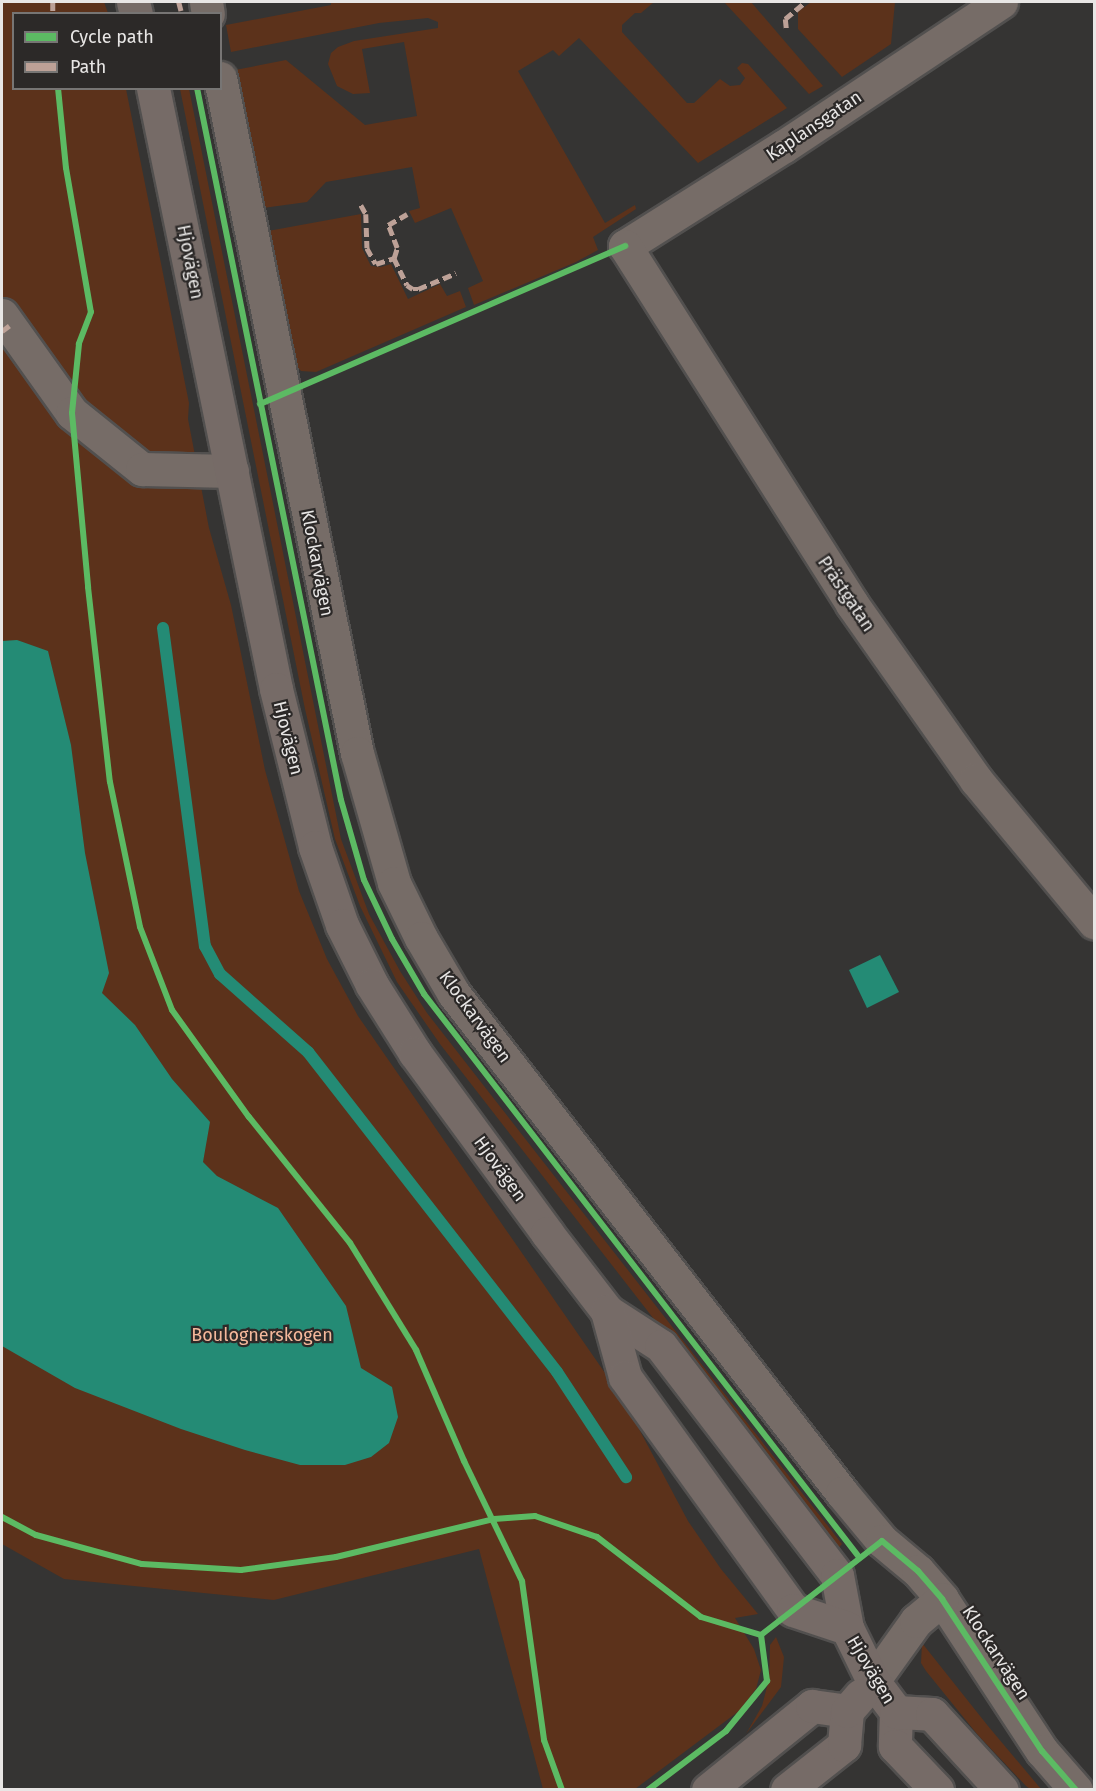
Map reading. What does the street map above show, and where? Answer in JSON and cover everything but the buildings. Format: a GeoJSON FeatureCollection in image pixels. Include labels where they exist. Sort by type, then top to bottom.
{"type":"FeatureCollection","features":[{"type":"Feature","properties":{"kind":"main road","name":"Hjovägen"},"geometry":{"type":"LineString","coordinates":[[153,90],[276,689],[315,847],[342,925],[372,985],[415,1053],[607,1311],[661,1346],[837,1575],[847,1628],[873,1682],[896,1712],[895,1746],[937,1790]]}},
{"type":"Feature","properties":{"kind":"main road","name":"Hjovägen"},"geometry":{"type":"LineString","coordinates":[[607,1311],[625,1377],[793,1610],[847,1628]]}},
{"type":"Feature","properties":{"kind":"main road"},"geometry":{"type":"LineString","coordinates":[[787,1790],[844,1745],[847,1711],[873,1682]]}},
{"type":"Feature","properties":{"kind":"main road"},"geometry":{"type":"LineString","coordinates":[[708,1790],[812,1706],[847,1711]]}},
{"type":"Feature","properties":{"kind":"main road","name":"Hjovägen"},"geometry":{"type":"LineString","coordinates":[[896,1712],[932,1714],[1002,1790]]}},
{"type":"Feature","properties":{"kind":"street","name":"Kaplansgatan"},"geometry":{"type":"LineString","coordinates":[[625,246],[784,146],[963,10],[1001,2]]}},
{"type":"Feature","properties":{"kind":"street","name":"Klockarvägen"},"geometry":{"type":"LineString","coordinates":[[222,88],[357,753],[399,892],[421,938],[454,994],[842,1493],[882,1540],[918,1571],[942,1599],[1042,1751],[1076,1790]]}},
{"type":"Feature","properties":{"kind":"street","name":"Prästgatan"},"geometry":{"type":"LineString","coordinates":[[625,246],[852,604],[976,780],[1095,922]]}},
{"type":"Feature","properties":{"kind":"street"},"geometry":{"type":"LineString","coordinates":[[2,315],[72,413],[142,469],[232,471]]}},
{"type":"Feature","properties":{"kind":"street"},"geometry":{"type":"LineString","coordinates":[[873,1682],[916,1621],[942,1599]]}},
{"type":"Feature","properties":{"kind":"green space","name":"Boulognerskogen"},"geometry":{"type":"Polygon","coordinates":[[[2,2],[104,2],[108,12],[12,12],[12,90],[126,90],[189,403],[188,419],[209,528],[231,605],[265,770],[299,891],[327,959],[358,1016],[623,1399],[688,1521],[721,1569],[758,1614],[735,1618],[754,1649],[761,1670],[756,1689],[739,1711],[635,1789],[543,1789],[479,1549],[274,1600],[64,1579],[2,1544],[2,2]]]}},
{"type":"Feature","properties":{"kind":"green space"},"geometry":{"type":"Polygon","coordinates":[[[331,2],[654,2],[641,13],[635,13],[622,25],[622,32],[687,103],[694,103],[720,79],[730,86],[740,85],[745,78],[737,68],[742,63],[748,64],[787,108],[698,163],[579,38],[559,56],[553,50],[518,71],[605,223],[635,205],[636,209],[593,237],[598,250],[576,262],[474,305],[468,288],[483,281],[451,208],[415,223],[409,211],[420,208],[412,167],[326,182],[307,202],[263,208],[235,70],[286,60],[365,125],[417,116],[404,42],[362,49],[370,93],[353,94],[337,86],[328,64],[331,53],[338,47],[354,41],[438,28],[438,22],[428,18],[379,23],[231,52],[226,25],[331,5],[331,2]]]}},
{"type":"Feature","properties":{"kind":"green space"},"geometry":{"type":"Polygon","coordinates":[[[724,2],[751,2],[823,86],[809,94],[724,2]]]}},
{"type":"Feature","properties":{"kind":"green space"},"geometry":{"type":"Polygon","coordinates":[[[811,2],[895,2],[891,44],[842,77],[798,29],[798,12],[811,2]]]}},
{"type":"Feature","properties":{"kind":"green space"},"geometry":{"type":"Polygon","coordinates":[[[180,90],[189,90],[341,839],[369,914],[400,971],[427,1013],[842,1544],[835,1552],[440,1044],[397,982],[360,906],[335,839],[305,709],[180,90]]]}},
{"type":"Feature","properties":{"kind":"green space"},"geometry":{"type":"Polygon","coordinates":[[[361,214],[362,248],[371,266],[381,267],[391,264],[408,299],[440,284],[447,296],[460,291],[466,307],[316,372],[301,371],[292,361],[268,231],[361,214]]]}},
{"type":"Feature","properties":{"kind":"green space"},"geometry":{"type":"Polygon","coordinates":[[[776,1637],[784,1657],[781,1687],[746,1734],[762,1706],[769,1679],[770,1645],[776,1637]]]}},
{"type":"Feature","properties":{"kind":"green space"},"geometry":{"type":"Polygon","coordinates":[[[922,1643],[1041,1789],[1030,1789],[1026,1786],[977,1734],[921,1663],[922,1643]]]}},
{"type":"Feature","properties":{"kind":"shaded area"},"geometry":{"type":"Polygon","coordinates":[[[17,640],[48,651],[71,745],[85,853],[109,973],[102,993],[135,1025],[172,1079],[210,1122],[203,1162],[217,1176],[278,1208],[346,1306],[361,1368],[392,1387],[398,1417],[389,1443],[371,1457],[345,1465],[300,1465],[245,1450],[181,1429],[75,1388],[2,1346],[2,641],[17,640]]]}},
{"type":"Feature","properties":{"kind":"shaded area"},"geometry":{"type":"Polygon","coordinates":[[[880,955],[899,992],[867,1008],[849,970],[880,955]]]}},
{"type":"Feature","properties":{"kind":"waterway"},"geometry":{"type":"LineString","coordinates":[[163,628],[205,946],[220,974],[308,1052],[557,1372],[626,1477]]}},
{"type":"Feature","properties":{"kind":"marked path"},"geometry":{"type":"LineString","coordinates":[[53,2],[53,12]]}},
{"type":"Feature","properties":{"kind":"marked path"},"geometry":{"type":"LineString","coordinates":[[179,2],[182,12]]}},
{"type":"Feature","properties":{"kind":"marked path"},"geometry":{"type":"LineString","coordinates":[[786,28],[785,19],[805,2]]}},
{"type":"Feature","properties":{"kind":"marked path"},"geometry":{"type":"LineString","coordinates":[[361,205],[366,214],[367,248],[376,264],[394,258],[407,285],[413,289],[456,273]]}},
{"type":"Feature","properties":{"kind":"marked path"},"geometry":{"type":"LineString","coordinates":[[394,258],[397,248],[388,225],[407,214]]}},
{"type":"Feature","properties":{"kind":"marked path"},"geometry":{"type":"LineString","coordinates":[[2,331],[10,325]]}},
{"type":"Feature","properties":{"kind":"cycle path"},"geometry":{"type":"LineString","coordinates":[[58,90],[66,168],[91,312],[79,344],[72,413],[88,587],[110,782],[140,927],[172,1010],[249,1117],[350,1243],[416,1350],[464,1461],[522,1581],[544,1740],[562,1790]]}},
{"type":"Feature","properties":{"kind":"cycle path"},"geometry":{"type":"LineString","coordinates":[[197,90],[341,800],[364,880],[392,939],[424,994],[859,1557]]}},
{"type":"Feature","properties":{"kind":"cycle path"},"geometry":{"type":"LineString","coordinates":[[260,404],[625,246]]}},
{"type":"Feature","properties":{"kind":"cycle path"},"geometry":{"type":"LineString","coordinates":[[2,1517],[36,1535],[142,1564],[241,1570],[336,1557],[494,1519],[535,1516],[597,1537],[701,1617],[761,1635]]}},
{"type":"Feature","properties":{"kind":"cycle path"},"geometry":{"type":"LineString","coordinates":[[761,1635],[882,1541],[918,1571],[942,1599],[1042,1751],[1076,1790]]}},
{"type":"Feature","properties":{"kind":"cycle path"},"geometry":{"type":"LineString","coordinates":[[648,1790],[726,1731],[767,1681],[761,1635]]}}]}
